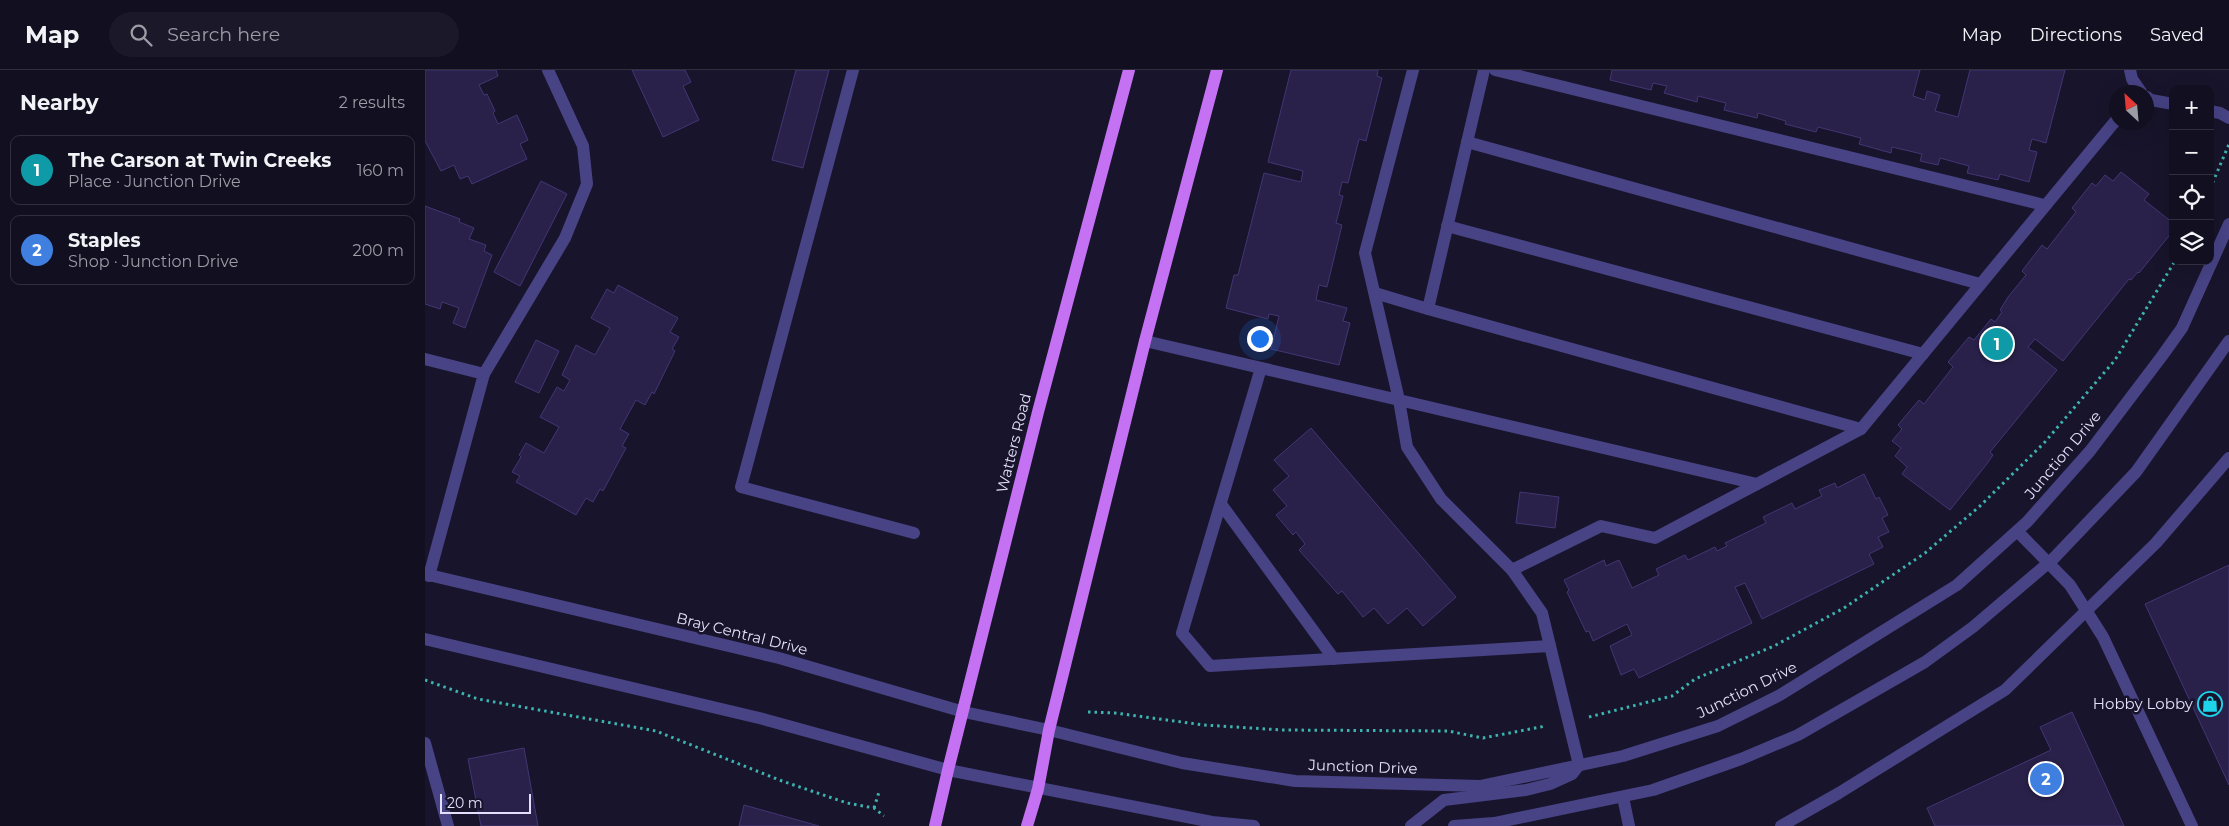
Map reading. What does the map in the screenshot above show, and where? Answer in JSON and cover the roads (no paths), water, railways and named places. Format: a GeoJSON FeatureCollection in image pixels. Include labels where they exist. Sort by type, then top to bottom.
{"type":"FeatureCollection","features":[{"type":"Feature","properties":{"kind":"main road","name":"Watters Road"},"geometry":{"type":"LineString","coordinates":[[935,826],[947,770],[964,712],[1038,412],[1129,70]]}},
{"type":"Feature","properties":{"kind":"main road"},"geometry":{"type":"LineString","coordinates":[[1027,826],[1038,789],[1049,730],[1145,341],[1217,70]]}},
{"type":"Feature","properties":{"kind":"street"},"geometry":{"type":"LineString","coordinates":[[427,575],[484,374],[565,238],[587,184],[583,146],[548,70]]}},
{"type":"Feature","properties":{"kind":"street"},"geometry":{"type":"LineString","coordinates":[[853,70],[741,487],[914,533]]}},
{"type":"Feature","properties":{"kind":"street"},"geometry":{"type":"LineString","coordinates":[[1411,826],[1444,800],[1534,788],[1572,774],[1579,765],[1542,613],[1511,570],[1441,499],[1407,447],[1399,400],[1365,253],[1413,70]]}},
{"type":"Feature","properties":{"kind":"street"},"geometry":{"type":"LineString","coordinates":[[1428,309],[1484,70]]}},
{"type":"Feature","properties":{"kind":"street"},"geometry":{"type":"LineString","coordinates":[[1495,70],[2045,206]]}},
{"type":"Feature","properties":{"kind":"street"},"geometry":{"type":"LineString","coordinates":[[2130,70],[2136,85]]}},
{"type":"Feature","properties":{"kind":"street"},"geometry":{"type":"LineString","coordinates":[[2154,101],[2169,103]]}},
{"type":"Feature","properties":{"kind":"street"},"geometry":{"type":"LineString","coordinates":[[2214,112],[2229,118]]}},
{"type":"Feature","properties":{"kind":"street"},"geometry":{"type":"LineString","coordinates":[[1511,570],[1601,526],[1655,538],[1861,429],[2109,129]]}},
{"type":"Feature","properties":{"kind":"street"},"geometry":{"type":"LineString","coordinates":[[1467,142],[1980,284]]}},
{"type":"Feature","properties":{"kind":"street","name":"Junction Drive"},"geometry":{"type":"LineString","coordinates":[[1049,730],[1183,763],[1295,781],[1479,786],[1623,756],[1718,726],[1780,695],[1957,585],[2018,532],[2090,451],[2182,328],[2229,224]]}},
{"type":"Feature","properties":{"kind":"street"},"geometry":{"type":"LineString","coordinates":[[1447,226],[1923,354]]}},
{"type":"Feature","properties":{"kind":"street"},"geometry":{"type":"LineString","coordinates":[[1375,293],[1861,429]]}},
{"type":"Feature","properties":{"kind":"street"},"geometry":{"type":"LineString","coordinates":[[1145,341],[1757,484]]}},
{"type":"Feature","properties":{"kind":"street"},"geometry":{"type":"LineString","coordinates":[[1454,826],[1494,822],[1653,790],[1741,759],[1798,735],[1925,662],[1973,627],[2048,563],[2136,472],[2229,341]]}},
{"type":"Feature","properties":{"kind":"street"},"geometry":{"type":"LineString","coordinates":[[425,359],[484,374]]}},
{"type":"Feature","properties":{"kind":"street"},"geometry":{"type":"LineString","coordinates":[[1261,368],[1182,634],[1210,666],[1550,646]]}},
{"type":"Feature","properties":{"kind":"street"},"geometry":{"type":"LineString","coordinates":[[1781,826],[1839,794],[2005,690],[2156,543],[2229,458]]}},
{"type":"Feature","properties":{"kind":"street"},"geometry":{"type":"LineString","coordinates":[[1221,504],[1334,659]]}},
{"type":"Feature","properties":{"kind":"street"},"geometry":{"type":"LineString","coordinates":[[2018,532],[2070,585],[2106,644],[2191,826]]}},
{"type":"Feature","properties":{"kind":"street","name":"Bray Central Drive"},"geometry":{"type":"LineString","coordinates":[[427,575],[779,658],[964,712],[1049,730]]}},
{"type":"Feature","properties":{"kind":"street"},"geometry":{"type":"LineString","coordinates":[[425,639],[763,719],[947,770],[1212,822],[1254,826]]}},
{"type":"Feature","properties":{"kind":"street"},"geometry":{"type":"LineString","coordinates":[[425,744],[448,826]]}},
{"type":"Feature","properties":{"kind":"street"},"geometry":{"type":"LineString","coordinates":[[1623,797],[1629,826]]}},
{"type":"Feature","properties":{"kind":"place","name":"The Carson at Twin Creeks"},"geometry":{"type":"Point","coordinates":[1997,344]}},
{"type":"Feature","properties":{"kind":"place","name":"Hobby Lobby"},"geometry":{"type":"Point","coordinates":[2210,704]}},
{"type":"Feature","properties":{"kind":"place","name":"Staples"},"geometry":{"type":"Point","coordinates":[2046,779]}}]}
